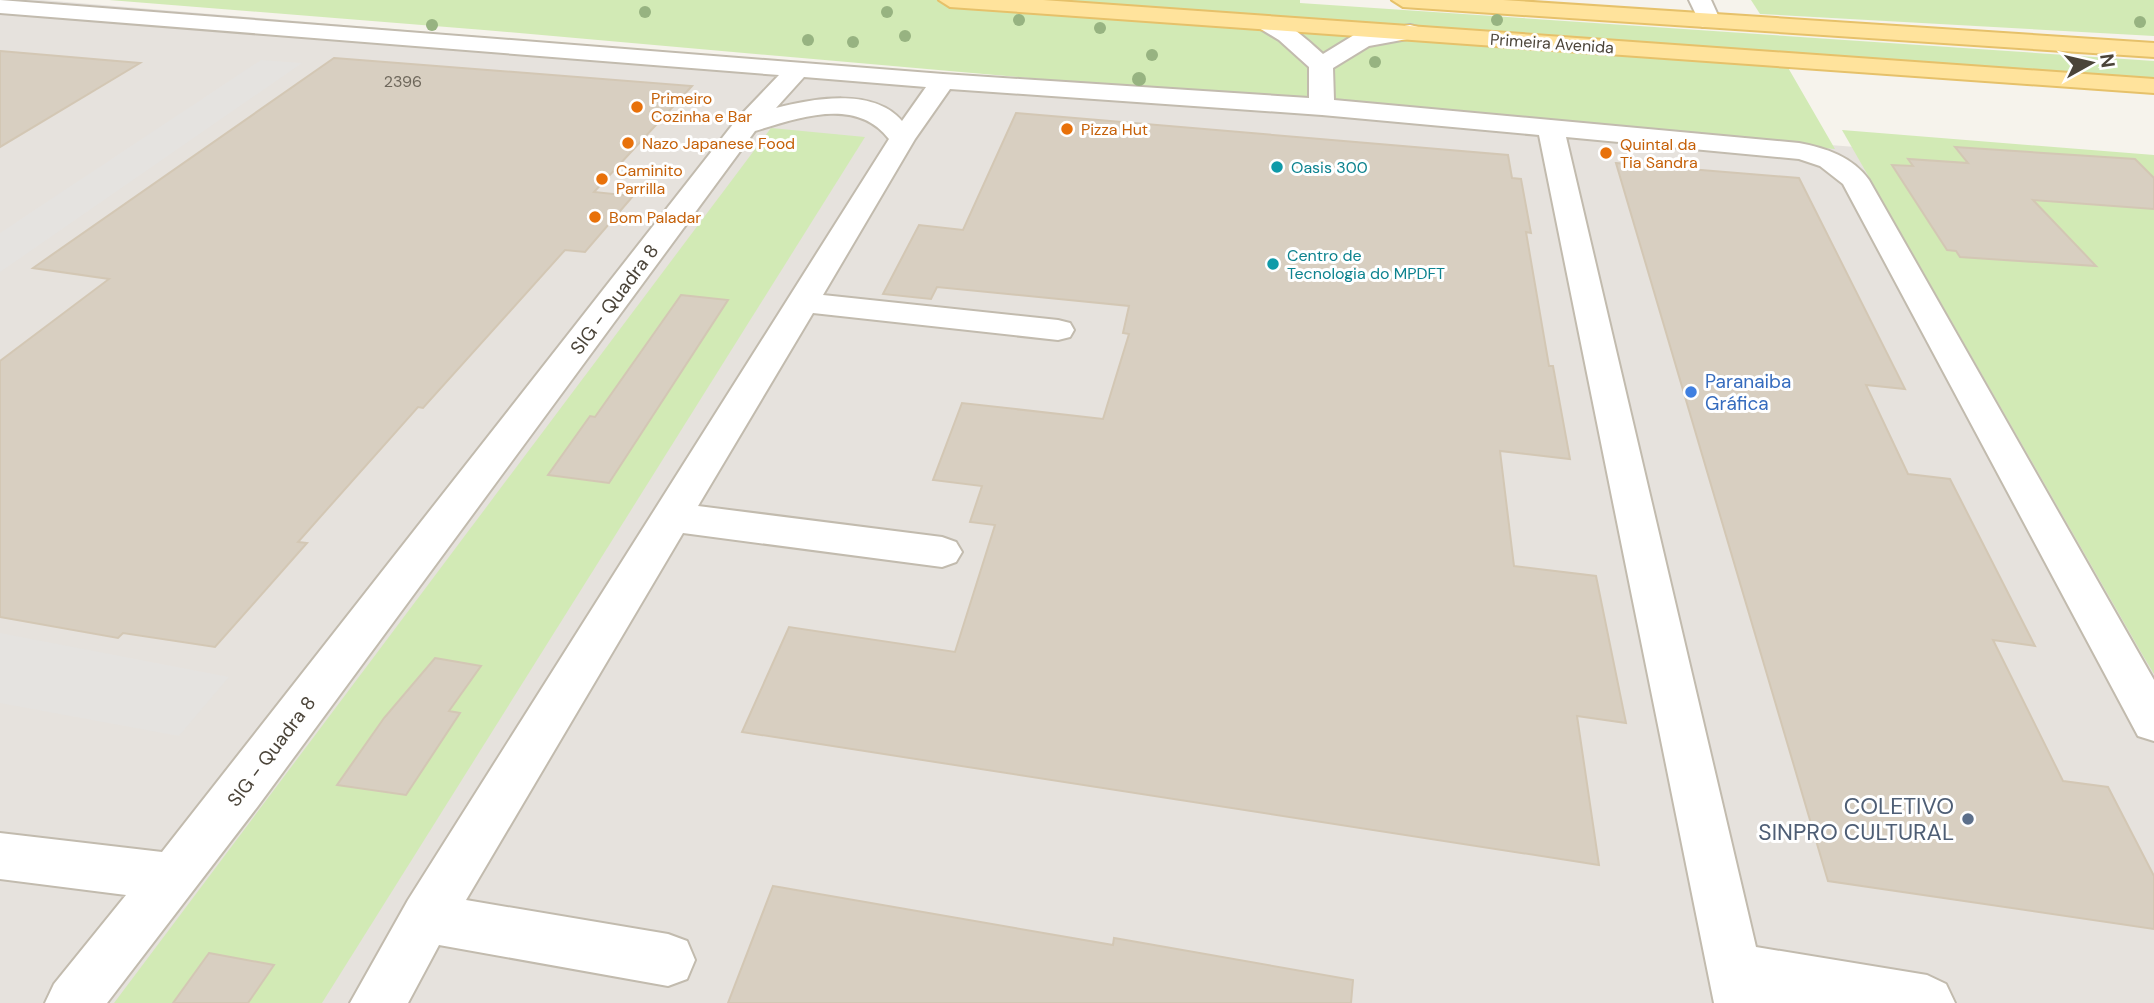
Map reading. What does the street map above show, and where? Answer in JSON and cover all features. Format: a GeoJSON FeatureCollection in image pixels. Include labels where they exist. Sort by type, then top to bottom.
{"type":"FeatureCollection","features":[{"type":"Feature","properties":{"kind":"main road","name":"Primeira Avenida"},"geometry":{"type":"LineString","coordinates":[[950,0],[1082,5],[1260,22],[2154,86]]}},
{"type":"Feature","properties":{"kind":"main road","name":"Primeira Avenida"},"geometry":{"type":"LineString","coordinates":[[1403,0],[2154,50]]}},
{"type":"Feature","properties":{"kind":"main road"},"geometry":{"type":"LineString","coordinates":[[1558,11],[1576,18],[1590,30],[1589,35],[1572,44]]}},
{"type":"Feature","properties":{"kind":"street"},"geometry":{"type":"LineString","coordinates":[[1700,0],[1710,22]]}},
{"type":"Feature","properties":{"kind":"street"},"geometry":{"type":"LineString","coordinates":[[0,6],[943,81],[1322,107],[1799,150],[1816,154],[1846,170],[1855,180],[2154,722]]}},
{"type":"Feature","properties":{"kind":"street"},"geometry":{"type":"LineString","coordinates":[[1260,22],[1287,35],[1321,65],[1322,107]]}},
{"type":"Feature","properties":{"kind":"street"},"geometry":{"type":"LineString","coordinates":[[1321,65],[1362,40],[1410,33]]}},
{"type":"Feature","properties":{"kind":"street","name":"SIG - Quadra 8"},"geometry":{"type":"LineString","coordinates":[[73,1003],[241,791],[747,125],[799,68]]}},
{"type":"Feature","properties":{"kind":"street"},"geometry":{"type":"LineString","coordinates":[[378,1003],[426,918],[902,139],[943,81]]}},
{"type":"Feature","properties":{"kind":"street"},"geometry":{"type":"LineString","coordinates":[[990,112],[1003,85]]}},
{"type":"Feature","properties":{"kind":"street"},"geometry":{"type":"LineString","coordinates":[[747,125],[783,112],[839,108],[867,110],[894,124],[902,139]]}},
{"type":"Feature","properties":{"kind":"street"},"geometry":{"type":"LineString","coordinates":[[1551,128],[1738,987],[1927,1003]]}},
{"type":"Feature","properties":{"kind":"street"},"geometry":{"type":"LineString","coordinates":[[803,302],[1058,330]]}},
{"type":"Feature","properties":{"kind":"street"},"geometry":{"type":"LineString","coordinates":[[671,517],[942,552]]}},
{"type":"Feature","properties":{"kind":"street"},"geometry":{"type":"LineString","coordinates":[[0,856],[172,877]]}},
{"type":"Feature","properties":{"kind":"street"},"geometry":{"type":"LineString","coordinates":[[426,918],[668,960]]}},
{"type":"Feature","properties":{"kind":"shaded area"},"geometry":{"type":"Polygon","coordinates":[[[0,0],[42,0],[1322,106],[2154,170],[2154,1003],[0,1003],[0,0]]]}},
{"type":"Feature","properties":{"kind":"shaded area"},"geometry":{"type":"Polygon","coordinates":[[[261,60],[302,63],[0,272],[0,233],[261,60]]]}},
{"type":"Feature","properties":{"kind":"shaded area"},"geometry":{"type":"Polygon","coordinates":[[[0,633],[229,677],[179,736],[0,703],[0,633]]]}},
{"type":"Feature","properties":{"kind":"green space"},"geometry":{"type":"Polygon","coordinates":[[[109,0],[1300,0],[1300,3],[2154,61],[2154,79],[1779,52],[1835,149],[484,30],[109,0]]]}},
{"type":"Feature","properties":{"kind":"green space"},"geometry":{"type":"Polygon","coordinates":[[[1751,0],[2154,0],[2154,36],[1760,14],[1751,0]]]}},
{"type":"Feature","properties":{"kind":"green space"},"geometry":{"type":"Polygon","coordinates":[[[771,128],[865,137],[322,1003],[114,1003],[771,128]]]}},
{"type":"Feature","properties":{"kind":"green space"},"geometry":{"type":"Polygon","coordinates":[[[1842,130],[2154,155],[2154,674],[2142,654],[1842,130]]]}},
{"type":"Feature","properties":{"kind":"building"},"geometry":{"type":"Polygon","coordinates":[[[0,51],[140,63],[0,147],[0,51]]]}},
{"type":"Feature","properties":{"kind":"building"},"geometry":{"type":"Polygon","coordinates":[[[334,58],[692,86],[594,192],[633,196],[585,252],[565,250],[423,408],[418,407],[298,542],[307,543],[215,647],[123,633],[118,638],[0,617],[0,361],[109,279],[33,268],[334,58]]]}},
{"type":"Feature","properties":{"kind":"building"},"geometry":{"type":"Polygon","coordinates":[[[1016,113],[1508,155],[1512,178],[1521,179],[1531,233],[1526,232],[1549,366],[1553,366],[1570,459],[1500,451],[1514,566],[1596,576],[1626,723],[1577,716],[1599,865],[742,732],[789,627],[955,652],[995,525],[970,522],[982,486],[933,480],[962,403],[1103,419],[1129,334],[1123,333],[1129,306],[937,287],[931,299],[883,294],[919,225],[963,230],[1016,113]]]}},
{"type":"Feature","properties":{"kind":"building"},"geometry":{"type":"Polygon","coordinates":[[[1955,147],[2135,159],[2154,178],[2154,209],[2033,200],[2096,266],[1960,257],[1956,251],[1947,250],[1892,165],[1913,166],[1908,159],[1968,163],[1955,147]]]}},
{"type":"Feature","properties":{"kind":"building"},"geometry":{"type":"Polygon","coordinates":[[[1616,163],[1799,178],[1905,389],[1866,385],[1908,474],[1950,479],[2035,646],[1993,640],[2063,781],[2108,787],[2154,876],[2154,929],[1828,881],[1616,163]]]}},
{"type":"Feature","properties":{"kind":"building"},"geometry":{"type":"Polygon","coordinates":[[[681,295],[728,300],[609,483],[548,475],[590,416],[595,417],[681,295]]]}},
{"type":"Feature","properties":{"kind":"building"},"geometry":{"type":"Polygon","coordinates":[[[435,658],[481,666],[449,711],[460,713],[406,795],[337,785],[384,718],[435,658]]]}},
{"type":"Feature","properties":{"kind":"building"},"geometry":{"type":"Polygon","coordinates":[[[773,886],[1113,945],[1114,938],[1353,980],[1351,1003],[728,1003],[773,886]]]}},
{"type":"Feature","properties":{"kind":"building"},"geometry":{"type":"Polygon","coordinates":[[[209,953],[274,965],[248,1003],[173,1003],[209,953]]]}},
{"type":"Feature","properties":{"kind":"place","name":"Primeiro Cozinha e Bar"},"geometry":{"type":"Point","coordinates":[637,107]}},
{"type":"Feature","properties":{"kind":"place","name":"Pizza Hut"},"geometry":{"type":"Point","coordinates":[1067,129]}},
{"type":"Feature","properties":{"kind":"place","name":"Nazo Japanese Food"},"geometry":{"type":"Point","coordinates":[628,143]}},
{"type":"Feature","properties":{"kind":"place","name":"Quintal da Tia Sandra"},"geometry":{"type":"Point","coordinates":[1606,153]}},
{"type":"Feature","properties":{"kind":"place","name":"Oasis 300"},"geometry":{"type":"Point","coordinates":[1277,167]}},
{"type":"Feature","properties":{"kind":"place","name":"Caminito Parrilla"},"geometry":{"type":"Point","coordinates":[602,179]}},
{"type":"Feature","properties":{"kind":"place","name":"Bom Paladar"},"geometry":{"type":"Point","coordinates":[595,217]}},
{"type":"Feature","properties":{"kind":"place","name":"Centro de Tecnologia do MPDFT"},"geometry":{"type":"Point","coordinates":[1273,264]}},
{"type":"Feature","properties":{"kind":"place","name":"Paranaiba Gráfica"},"geometry":{"type":"Point","coordinates":[1691,392]}},
{"type":"Feature","properties":{"kind":"place","name":"COLETIVO SINPRO CULTURAL"},"geometry":{"type":"Point","coordinates":[1968,819]}}]}
